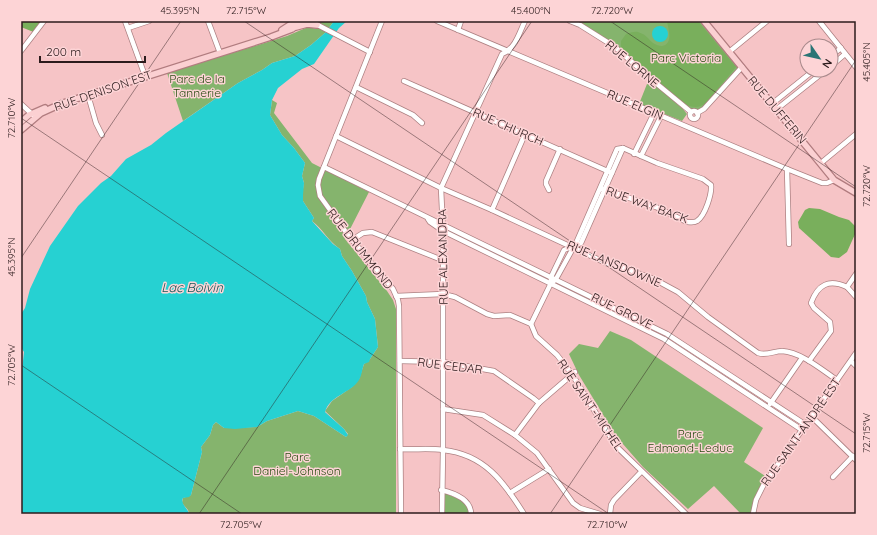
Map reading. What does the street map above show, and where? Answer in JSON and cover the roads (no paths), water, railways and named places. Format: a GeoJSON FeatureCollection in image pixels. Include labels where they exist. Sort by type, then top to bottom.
{"type":"FeatureCollection","features":[{"type":"Feature","properties":{"kind":"main road"},"geometry":{"type":"LineString","coordinates":[[274,36],[296,21]]}},
{"type":"Feature","properties":{"kind":"main road","name":"RUE DENISON EST"},"geometry":{"type":"LineString","coordinates":[[33,116],[43,108],[274,36],[292,29],[302,21]]}},
{"type":"Feature","properties":{"kind":"main road","name":"RUE DUFFERIN"},"geometry":{"type":"LineString","coordinates":[[704,21],[773,103],[834,180],[856,193]]}},
{"type":"Feature","properties":{"kind":"main road"},"geometry":{"type":"LineString","coordinates":[[292,29],[307,24],[317,24]]}},
{"type":"Feature","properties":{"kind":"main road"},"geometry":{"type":"LineString","coordinates":[[21,122],[33,116]]}},
{"type":"Feature","properties":{"kind":"main road"},"geometry":{"type":"LineString","coordinates":[[21,130],[33,116]]}},
{"type":"Feature","properties":{"kind":"street"},"geometry":{"type":"LineString","coordinates":[[21,51],[44,21]]}},
{"type":"Feature","properties":{"kind":"street"},"geometry":{"type":"LineString","coordinates":[[125,21],[145,76]]}},
{"type":"Feature","properties":{"kind":"street"},"geometry":{"type":"LineString","coordinates":[[128,28],[149,21]]}},
{"type":"Feature","properties":{"kind":"street"},"geometry":{"type":"LineString","coordinates":[[208,21],[220,53]]}},
{"type":"Feature","properties":{"kind":"street"},"geometry":{"type":"LineString","coordinates":[[310,21],[370,52]]}},
{"type":"Feature","properties":{"kind":"street","name":"RUE DRUMMOND"},"geometry":{"type":"LineString","coordinates":[[382,21],[318,185],[320,196],[352,240],[393,290],[399,306],[400,514]]}},
{"type":"Feature","properties":{"kind":"street","name":"RUE ELGIN"},"geometry":{"type":"LineString","coordinates":[[437,21],[822,183],[827,183],[834,180]]}},
{"type":"Feature","properties":{"kind":"street"},"geometry":{"type":"LineString","coordinates":[[458,30],[461,21]]}},
{"type":"Feature","properties":{"kind":"street","name":"RUE ALEXANDRA"},"geometry":{"type":"LineString","coordinates":[[442,514],[443,225],[441,188],[502,54],[509,51],[513,47],[525,21]]}},
{"type":"Feature","properties":{"kind":"street","name":"RUE LORNE"},"geometry":{"type":"LineString","coordinates":[[570,21],[580,25],[615,47],[691,112]]}},
{"type":"Feature","properties":{"kind":"street"},"geometry":{"type":"LineString","coordinates":[[729,52],[767,21]]}},
{"type":"Feature","properties":{"kind":"street"},"geometry":{"type":"LineString","coordinates":[[819,21],[856,67]]}},
{"type":"Feature","properties":{"kind":"street"},"geometry":{"type":"LineString","coordinates":[[839,59],[845,54]]}},
{"type":"Feature","properties":{"kind":"street"},"geometry":{"type":"LineString","coordinates":[[688,127],[691,112],[694,111],[697,113],[704,109],[742,67]]}},
{"type":"Feature","properties":{"kind":"street"},"geometry":{"type":"LineString","coordinates":[[773,103],[804,78]]}},
{"type":"Feature","properties":{"kind":"street"},"geometry":{"type":"LineString","coordinates":[[777,109],[816,78]]}},
{"type":"Feature","properties":{"kind":"street","name":"RUE CHURCH"},"geometry":{"type":"LineString","coordinates":[[404,81],[610,172]]}},
{"type":"Feature","properties":{"kind":"street"},"geometry":{"type":"LineString","coordinates":[[356,87],[413,115],[422,123]]}},
{"type":"Feature","properties":{"kind":"street"},"geometry":{"type":"LineString","coordinates":[[88,95],[96,123],[102,135]]}},
{"type":"Feature","properties":{"kind":"street"},"geometry":{"type":"LineString","coordinates":[[21,104],[33,116]]}},
{"type":"Feature","properties":{"kind":"street"},"geometry":{"type":"LineString","coordinates":[[634,154],[654,113]]}},
{"type":"Feature","properties":{"kind":"street"},"geometry":{"type":"LineString","coordinates":[[691,118],[697,118],[697,113]]}},
{"type":"Feature","properties":{"kind":"street"},"geometry":{"type":"LineString","coordinates":[[640,156],[660,116]]}},
{"type":"Feature","properties":{"kind":"street"},"geometry":{"type":"LineString","coordinates":[[492,210],[525,134]]}},
{"type":"Feature","properties":{"kind":"street"},"geometry":{"type":"LineString","coordinates":[[821,163],[856,134]]}},
{"type":"Feature","properties":{"kind":"street","name":"RUE LANSDOWNE"},"geometry":{"type":"LineString","coordinates":[[336,136],[441,188],[606,263],[654,279],[678,292],[708,317],[758,354],[763,355],[781,351],[789,352],[809,361],[837,380]]}},
{"type":"Feature","properties":{"kind":"street"},"geometry":{"type":"LineString","coordinates":[[643,137],[649,139]]}},
{"type":"Feature","properties":{"kind":"street","name":"RUE WAY BACK"},"geometry":{"type":"LineString","coordinates":[[602,189],[643,203],[687,222],[693,223],[703,216],[712,192],[711,185],[703,179],[634,154],[623,148],[617,149],[610,172]]}},
{"type":"Feature","properties":{"kind":"street"},"geometry":{"type":"LineString","coordinates":[[549,190],[546,181],[560,149]]}},
{"type":"Feature","properties":{"kind":"street","name":"RUE GROVE"},"geometry":{"type":"LineString","coordinates":[[324,167],[667,334],[806,425]]}},
{"type":"Feature","properties":{"kind":"street"},"geometry":{"type":"LineString","coordinates":[[788,169],[789,244]]}},
{"type":"Feature","properties":{"kind":"street"},"geometry":{"type":"LineString","coordinates":[[396,296],[443,294],[455,297],[487,314],[494,316],[510,315],[531,324],[551,283],[573,248],[592,212],[610,172]]}},
{"type":"Feature","properties":{"kind":"street","name":"RUE GROVE"},"geometry":{"type":"LineString","coordinates":[[427,217],[430,222],[443,231],[664,339],[802,430]]}},
{"type":"Feature","properties":{"kind":"street"},"geometry":{"type":"LineString","coordinates":[[352,240],[363,233],[372,232],[442,260]]}},
{"type":"Feature","properties":{"kind":"street"},"geometry":{"type":"LineString","coordinates":[[847,287],[856,274]]}},
{"type":"Feature","properties":{"kind":"street"},"geometry":{"type":"LineString","coordinates":[[809,361],[831,331],[830,322],[814,308],[811,303],[813,297],[826,283],[834,282],[847,287],[856,297]]}},
{"type":"Feature","properties":{"kind":"street","name":"RUE SAINT-MICHEL"},"geometry":{"type":"LineString","coordinates":[[531,324],[536,336],[574,373],[612,440],[641,472],[686,514]]}},
{"type":"Feature","properties":{"kind":"street","name":"RUE SAINT-ANDRÉ EST"},"geometry":{"type":"LineString","coordinates":[[753,514],[756,500],[764,484],[856,353]]}},
{"type":"Feature","properties":{"kind":"street"},"geometry":{"type":"LineString","coordinates":[[768,407],[802,358]]}},
{"type":"Feature","properties":{"kind":"street","name":"RUE CEDAR"},"geometry":{"type":"LineString","coordinates":[[400,361],[443,362],[494,371],[538,403]]}},
{"type":"Feature","properties":{"kind":"street"},"geometry":{"type":"LineString","coordinates":[[851,361],[856,366]]}},
{"type":"Feature","properties":{"kind":"street"},"geometry":{"type":"LineString","coordinates":[[515,435],[538,403],[574,373]]}},
{"type":"Feature","properties":{"kind":"street"},"geometry":{"type":"LineString","coordinates":[[443,409],[483,416],[515,435],[537,453],[573,503],[580,508],[600,514]]}},
{"type":"Feature","properties":{"kind":"street"},"geometry":{"type":"LineString","coordinates":[[812,417],[854,458],[833,477]]}},
{"type":"Feature","properties":{"kind":"street"},"geometry":{"type":"LineString","coordinates":[[400,449],[443,450],[462,454],[479,462],[492,471],[510,493],[524,514]]}},
{"type":"Feature","properties":{"kind":"street"},"geometry":{"type":"LineString","coordinates":[[510,493],[549,469]]}},
{"type":"Feature","properties":{"kind":"street"},"geometry":{"type":"LineString","coordinates":[[610,514],[611,505],[614,500],[641,472]]}},
{"type":"Feature","properties":{"kind":"street"},"geometry":{"type":"LineString","coordinates":[[442,490],[457,495],[465,500],[471,510],[471,514]]}},
{"type":"Feature","properties":{"kind":"water","name":"Lac Boivin"},"geometry":{"type":"Polygon","coordinates":[[[334,21],[347,21],[339,28],[314,64],[302,69],[278,88],[272,100],[270,115],[282,135],[305,163],[302,176],[304,183],[303,201],[314,218],[312,221],[333,244],[340,249],[342,256],[366,296],[367,302],[375,319],[378,347],[369,362],[364,364],[359,380],[351,388],[335,398],[327,407],[325,412],[344,429],[348,435],[346,437],[314,416],[298,411],[267,421],[257,427],[235,429],[224,428],[216,422],[213,425],[210,435],[201,447],[202,452],[191,495],[183,498],[182,500],[189,514],[21,514],[21,379],[24,352],[21,347],[21,314],[25,308],[30,289],[50,246],[78,206],[101,183],[111,176],[126,159],[151,145],[238,83],[272,63],[295,56],[326,32],[334,21]]]}},
{"type":"Feature","properties":{"kind":"water"},"geometry":{"type":"Polygon","coordinates":[[[657,26],[663,26],[668,31],[666,40],[663,42],[657,42],[652,37],[652,31],[657,26]]]}},
{"type":"Feature","properties":{"kind":"park label","name":"Parc Victoria"},"geometry":{"type":"Point","coordinates":[686,58]}},
{"type":"Feature","properties":{"kind":"park label","name":"Parc de la Tannerie"},"geometry":{"type":"Point","coordinates":[197,86]}},
{"type":"Feature","properties":{"kind":"park label","name":"Parc Edmond-Leduc"},"geometry":{"type":"Point","coordinates":[690,441]}},
{"type":"Feature","properties":{"kind":"park label","name":"Parc Daniel-Johnson"},"geometry":{"type":"Point","coordinates":[297,464]}}]}
